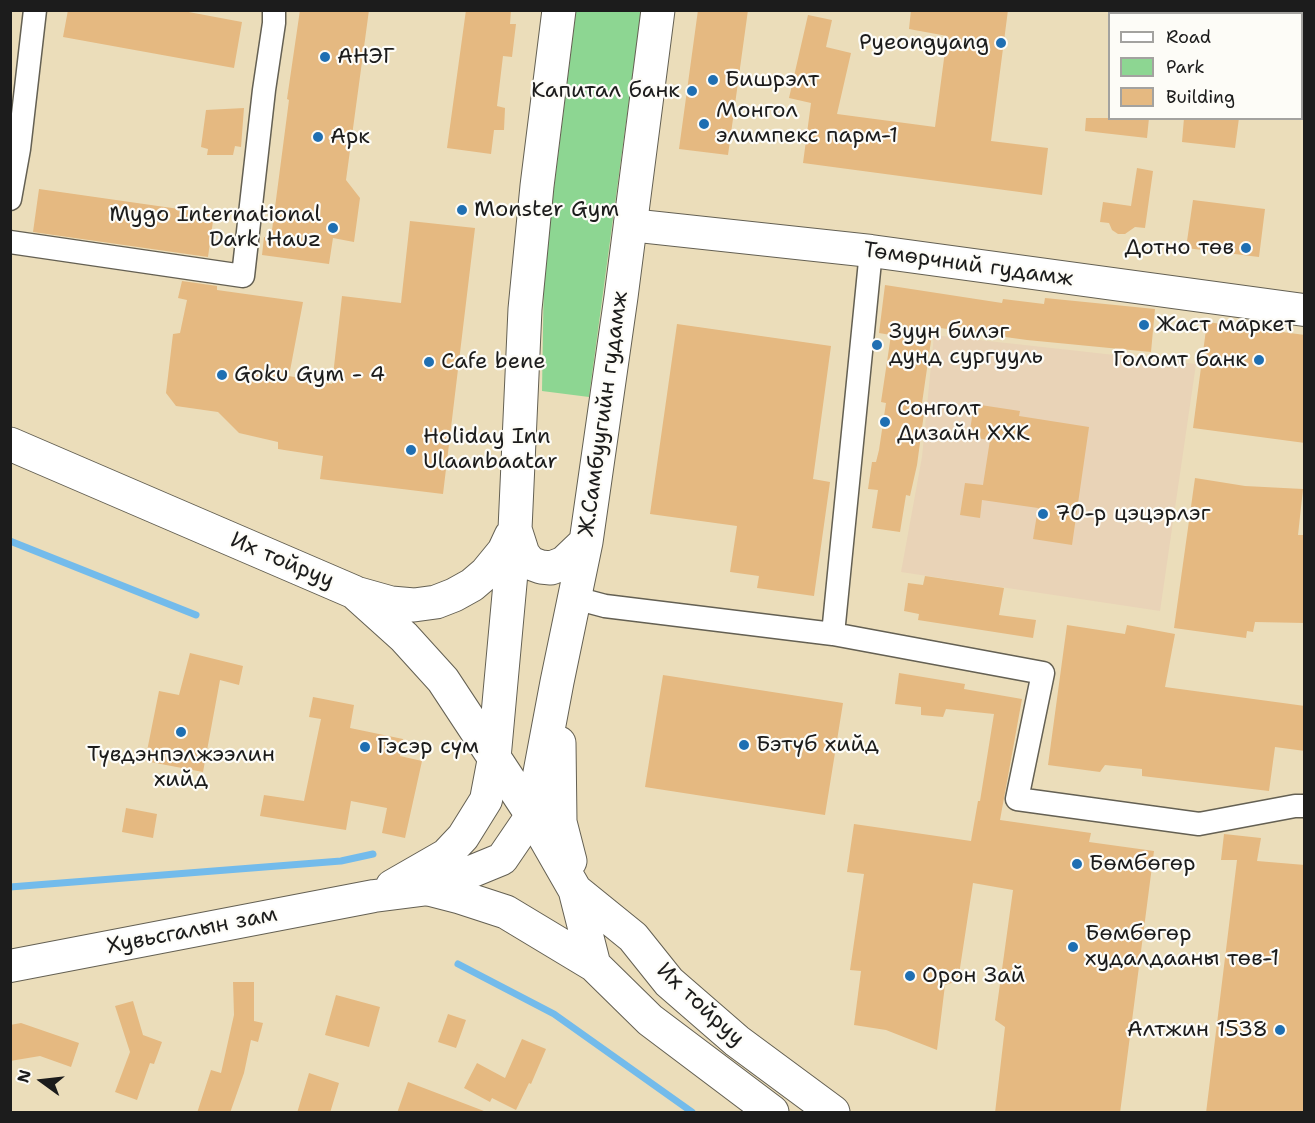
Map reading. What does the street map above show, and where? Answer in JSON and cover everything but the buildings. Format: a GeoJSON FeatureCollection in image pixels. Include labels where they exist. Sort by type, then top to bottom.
{"type":"FeatureCollection","features":[{"type":"Feature","properties":{"kind":"main road"},"geometry":{"type":"LineString","coordinates":[[374,896],[446,855],[463,837],[486,800],[494,758],[514,529],[525,309],[537,186],[559,10]]}},
{"type":"Feature","properties":{"kind":"main road","name":"Ж.Самбуугийн гудамж"},"geometry":{"type":"LineString","coordinates":[[532,815],[586,542],[658,10]]}},
{"type":"Feature","properties":{"kind":"main road","name":"Төмөрчний гудамж"},"geometry":{"type":"LineString","coordinates":[[630,225],[871,251],[1305,310]]}},
{"type":"Feature","properties":{"kind":"main road","name":"Их тойруу"},"geometry":{"type":"LineString","coordinates":[[10,444],[354,592],[404,637],[443,680],[532,815],[575,890],[594,965],[650,1020],[772,1113]]}},
{"type":"Feature","properties":{"kind":"main road"},"geometry":{"type":"LineString","coordinates":[[514,529],[523,554],[530,563],[542,567],[551,568],[564,563],[586,542]]}},
{"type":"Feature","properties":{"kind":"main road"},"geometry":{"type":"LineString","coordinates":[[354,592],[391,603],[414,605],[436,602],[454,595],[472,585],[486,573],[504,551],[514,529]]}},
{"type":"Feature","properties":{"kind":"main road"},"geometry":{"type":"LineString","coordinates":[[557,682],[560,822],[575,890]]}},
{"type":"Feature","properties":{"kind":"main road","name":"Хувьсгалын зам"},"geometry":{"type":"LineString","coordinates":[[10,966],[374,896],[429,889],[502,859],[532,815]]}},
{"type":"Feature","properties":{"kind":"main road"},"geometry":{"type":"LineString","coordinates":[[429,889],[506,912],[594,965]]}},
{"type":"Feature","properties":{"kind":"main road","name":"Их тойруу"},"geometry":{"type":"LineString","coordinates":[[575,890],[633,937],[669,982],[737,1041],[833,1113]]}},
{"type":"Feature","properties":{"kind":"street"},"geometry":{"type":"LineString","coordinates":[[10,200],[19,149],[36,10]]}},
{"type":"Feature","properties":{"kind":"street"},"geometry":{"type":"LineString","coordinates":[[10,242],[243,276],[274,10]]}},
{"type":"Feature","properties":{"kind":"street"},"geometry":{"type":"LineString","coordinates":[[833,634],[871,251]]}},
{"type":"Feature","properties":{"kind":"street"},"geometry":{"type":"LineString","coordinates":[[575,598],[605,606],[833,634],[1043,673],[1017,799],[1199,824],[1294,806],[1305,806]]}},
{"type":"Feature","properties":{"kind":"shaded area","name":"70-р цэцэрлэг"},"geometry":{"type":"Polygon","coordinates":[[[934,335],[1196,364],[1160,611],[901,572],[922,457],[934,335]]]}},
{"type":"Feature","properties":{"kind":"green space"},"geometry":{"type":"Polygon","coordinates":[[[576,11],[641,11],[589,397],[542,391],[544,268],[576,11]]]}},
{"type":"Feature","properties":{"kind":"waterway"},"geometry":{"type":"LineString","coordinates":[[10,541],[196,615]]}},
{"type":"Feature","properties":{"kind":"waterway"},"geometry":{"type":"LineString","coordinates":[[10,887],[341,861],[373,854]]}},
{"type":"Feature","properties":{"kind":"waterway"},"geometry":{"type":"LineString","coordinates":[[458,964],[554,1014],[692,1112]]}},
{"type":"Feature","properties":{"kind":"place","name":"Pyeongyang"},"geometry":{"type":"Point","coordinates":[1001,43]}},
{"type":"Feature","properties":{"kind":"place","name":"АНЭГ"},"geometry":{"type":"Point","coordinates":[325,57]}},
{"type":"Feature","properties":{"kind":"place","name":"Бишрэлт"},"geometry":{"type":"Point","coordinates":[713,80]}},
{"type":"Feature","properties":{"kind":"place","name":"Капитал банк"},"geometry":{"type":"Point","coordinates":[692,91]}},
{"type":"Feature","properties":{"kind":"place","name":"Монгол элимпекс парм-1"},"geometry":{"type":"Point","coordinates":[704,124]}},
{"type":"Feature","properties":{"kind":"place","name":"Арк"},"geometry":{"type":"Point","coordinates":[318,137]}},
{"type":"Feature","properties":{"kind":"place","name":"Monster Gym"},"geometry":{"type":"Point","coordinates":[462,210]}},
{"type":"Feature","properties":{"kind":"place","name":"Mygo International Dark Hauz"},"geometry":{"type":"Point","coordinates":[333,228]}},
{"type":"Feature","properties":{"kind":"place","name":"Дотно төв"},"geometry":{"type":"Point","coordinates":[1246,248]}},
{"type":"Feature","properties":{"kind":"place","name":"Жаст маркет"},"geometry":{"type":"Point","coordinates":[1144,325]}},
{"type":"Feature","properties":{"kind":"place","name":"Зуун билэг дунд сургууль"},"geometry":{"type":"Point","coordinates":[877,345]}},
{"type":"Feature","properties":{"kind":"place","name":"Голомт банк"},"geometry":{"type":"Point","coordinates":[1259,360]}},
{"type":"Feature","properties":{"kind":"place","name":"Cafe bene"},"geometry":{"type":"Point","coordinates":[429,362]}},
{"type":"Feature","properties":{"kind":"place","name":"Goku Gym - 4"},"geometry":{"type":"Point","coordinates":[222,375]}},
{"type":"Feature","properties":{"kind":"place","name":"Сонголт Дизайн ХХК"},"geometry":{"type":"Point","coordinates":[885,422]}},
{"type":"Feature","properties":{"kind":"place","name":"Holiday Inn Ulaanbaatar"},"geometry":{"type":"Point","coordinates":[411,450]}},
{"type":"Feature","properties":{"kind":"place","name":"70-р цэцэрлэг"},"geometry":{"type":"Point","coordinates":[1043,514]}},
{"type":"Feature","properties":{"kind":"place","name":"Түвдэнпэлжээлин хийд"},"geometry":{"type":"Point","coordinates":[181,732]}},
{"type":"Feature","properties":{"kind":"place","name":"Бэтүб хийд"},"geometry":{"type":"Point","coordinates":[744,745]}},
{"type":"Feature","properties":{"kind":"place","name":"Гэсэр сүм"},"geometry":{"type":"Point","coordinates":[365,747]}},
{"type":"Feature","properties":{"kind":"place","name":"Бөмбөгөр"},"geometry":{"type":"Point","coordinates":[1077,864]}},
{"type":"Feature","properties":{"kind":"place","name":"Бөмбөгөр худалдааны төв-1"},"geometry":{"type":"Point","coordinates":[1073,947]}},
{"type":"Feature","properties":{"kind":"place","name":"Орон Зай"},"geometry":{"type":"Point","coordinates":[910,976]}},
{"type":"Feature","properties":{"kind":"place","name":"Алтжин 1538"},"geometry":{"type":"Point","coordinates":[1280,1030]}}]}
